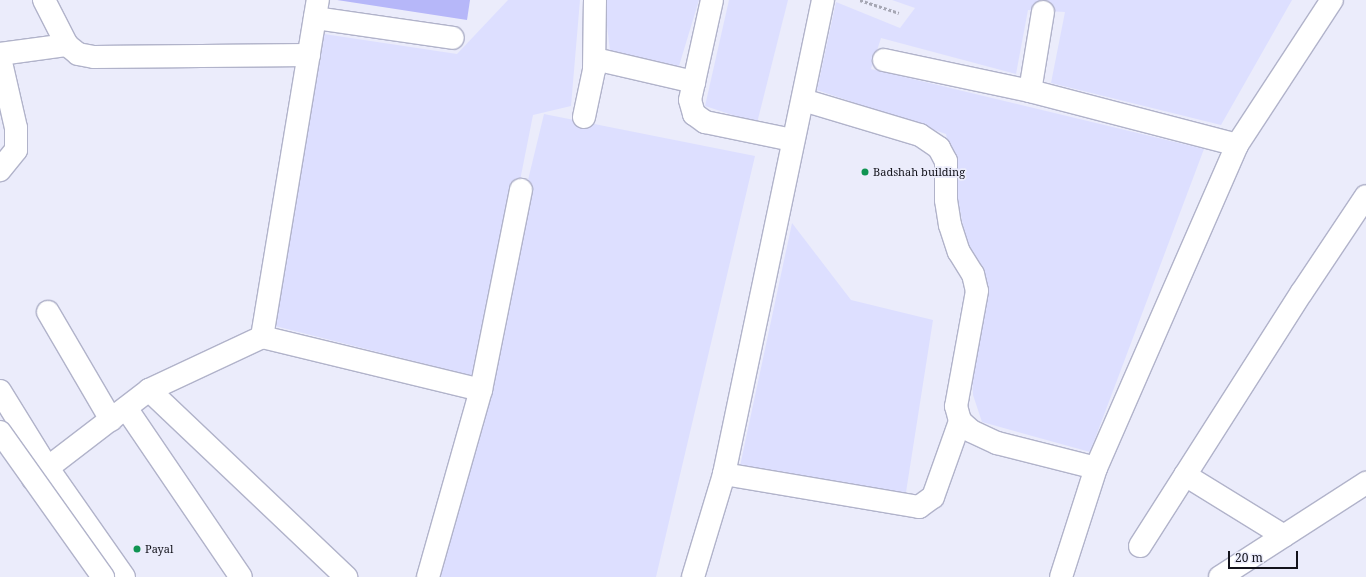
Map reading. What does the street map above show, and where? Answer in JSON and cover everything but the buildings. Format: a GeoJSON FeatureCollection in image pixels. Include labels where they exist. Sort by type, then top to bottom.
{"type":"FeatureCollection","features":[{"type":"Feature","properties":{"kind":"main road"},"geometry":{"type":"LineString","coordinates":[[44,0],[67,46],[78,54],[94,56],[309,55]]}},
{"type":"Feature","properties":{"kind":"main road"},"geometry":{"type":"LineString","coordinates":[[584,117],[590,94],[595,59],[595,0]]}},
{"type":"Feature","properties":{"kind":"main road"},"geometry":{"type":"LineString","coordinates":[[712,0],[690,100],[694,114],[705,122],[792,140]]}},
{"type":"Feature","properties":{"kind":"main road"},"geometry":{"type":"LineString","coordinates":[[693,577],[724,474],[792,140],[803,100],[823,0]]}},
{"type":"Feature","properties":{"kind":"main road"},"geometry":{"type":"LineString","coordinates":[[1061,577],[1096,468],[1237,145],[1332,0]]}},
{"type":"Feature","properties":{"kind":"main road"},"geometry":{"type":"LineString","coordinates":[[262,337],[317,9],[453,38]]}},
{"type":"Feature","properties":{"kind":"main road"},"geometry":{"type":"LineString","coordinates":[[1030,91],[1043,12]]}},
{"type":"Feature","properties":{"kind":"main road"},"geometry":{"type":"LineString","coordinates":[[0,54],[67,46]]}},
{"type":"Feature","properties":{"kind":"main road"},"geometry":{"type":"LineString","coordinates":[[0,58],[16,128],[16,150],[0,170]]}},
{"type":"Feature","properties":{"kind":"main road"},"geometry":{"type":"LineString","coordinates":[[595,59],[694,82]]}},
{"type":"Feature","properties":{"kind":"main road"},"geometry":{"type":"LineString","coordinates":[[884,60],[1030,91],[1237,145]]}},
{"type":"Feature","properties":{"kind":"main road"},"geometry":{"type":"LineString","coordinates":[[803,100],[920,135],[940,148],[946,161],[946,200],[950,225],[959,252],[973,274],[976,291],[956,406],[960,421],[971,431],[997,442],[1096,468]]}},
{"type":"Feature","properties":{"kind":"main road"},"geometry":{"type":"LineString","coordinates":[[428,577],[481,390],[521,190]]}},
{"type":"Feature","properties":{"kind":"main road"},"geometry":{"type":"LineString","coordinates":[[1140,546],[1366,196]]}},
{"type":"Feature","properties":{"kind":"main road"},"geometry":{"type":"LineString","coordinates":[[48,312],[119,414],[241,577]]}},
{"type":"Feature","properties":{"kind":"main road"},"geometry":{"type":"LineString","coordinates":[[26,485],[47,467],[149,390],[262,337],[481,390]]}},
{"type":"Feature","properties":{"kind":"main road"},"geometry":{"type":"LineString","coordinates":[[149,390],[346,577]]}},
{"type":"Feature","properties":{"kind":"main road"},"geometry":{"type":"LineString","coordinates":[[0,391],[47,467],[124,577]]}},
{"type":"Feature","properties":{"kind":"main road"},"geometry":{"type":"LineString","coordinates":[[724,474],[919,507],[933,497],[960,421]]}},
{"type":"Feature","properties":{"kind":"main road"},"geometry":{"type":"LineString","coordinates":[[3,424],[17,437],[32,443]]}},
{"type":"Feature","properties":{"kind":"main road"},"geometry":{"type":"LineString","coordinates":[[3,424],[103,577]]}},
{"type":"Feature","properties":{"kind":"main road"},"geometry":{"type":"LineString","coordinates":[[0,447],[90,577]]}},
{"type":"Feature","properties":{"kind":"main road"},"geometry":{"type":"LineString","coordinates":[[1185,475],[1284,536]]}},
{"type":"Feature","properties":{"kind":"main road"},"geometry":{"type":"LineString","coordinates":[[1220,577],[1366,483]]}},
{"type":"Feature","properties":{"kind":"path"},"geometry":{"type":"LineString","coordinates":[[860,0],[899,13]]}},
{"type":"Feature","properties":{"kind":"shaded area"},"geometry":{"type":"Polygon","coordinates":[[[508,0],[580,0],[571,106],[533,115],[484,362],[544,114],[755,156],[656,577],[434,577],[481,378],[275,326],[324,34],[457,54],[508,0]]]}},
{"type":"Feature","properties":{"kind":"shaded area"},"geometry":{"type":"Polygon","coordinates":[[[604,0],[699,0],[679,66],[610,51],[604,0]]]}},
{"type":"Feature","properties":{"kind":"shaded area"},"geometry":{"type":"Polygon","coordinates":[[[729,0],[788,0],[757,123],[705,106],[729,0]]]}},
{"type":"Feature","properties":{"kind":"shaded area"},"geometry":{"type":"Polygon","coordinates":[[[892,0],[1292,0],[1221,125],[1051,83],[1065,12],[1028,10],[1016,74],[881,38],[871,69],[1204,149],[1090,452],[982,422],[973,395],[965,237],[946,134],[817,90],[836,2],[900,28],[915,8],[892,0]]]}},
{"type":"Feature","properties":{"kind":"shaded area"},"geometry":{"type":"Polygon","coordinates":[[[792,223],[851,300],[933,320],[904,505],[740,466],[792,223]]]}},
{"type":"Feature","properties":{"kind":"place","name":"Badshah building"},"geometry":{"type":"Point","coordinates":[865,172]}},
{"type":"Feature","properties":{"kind":"place","name":"Payal"},"geometry":{"type":"Point","coordinates":[137,549]}}]}
